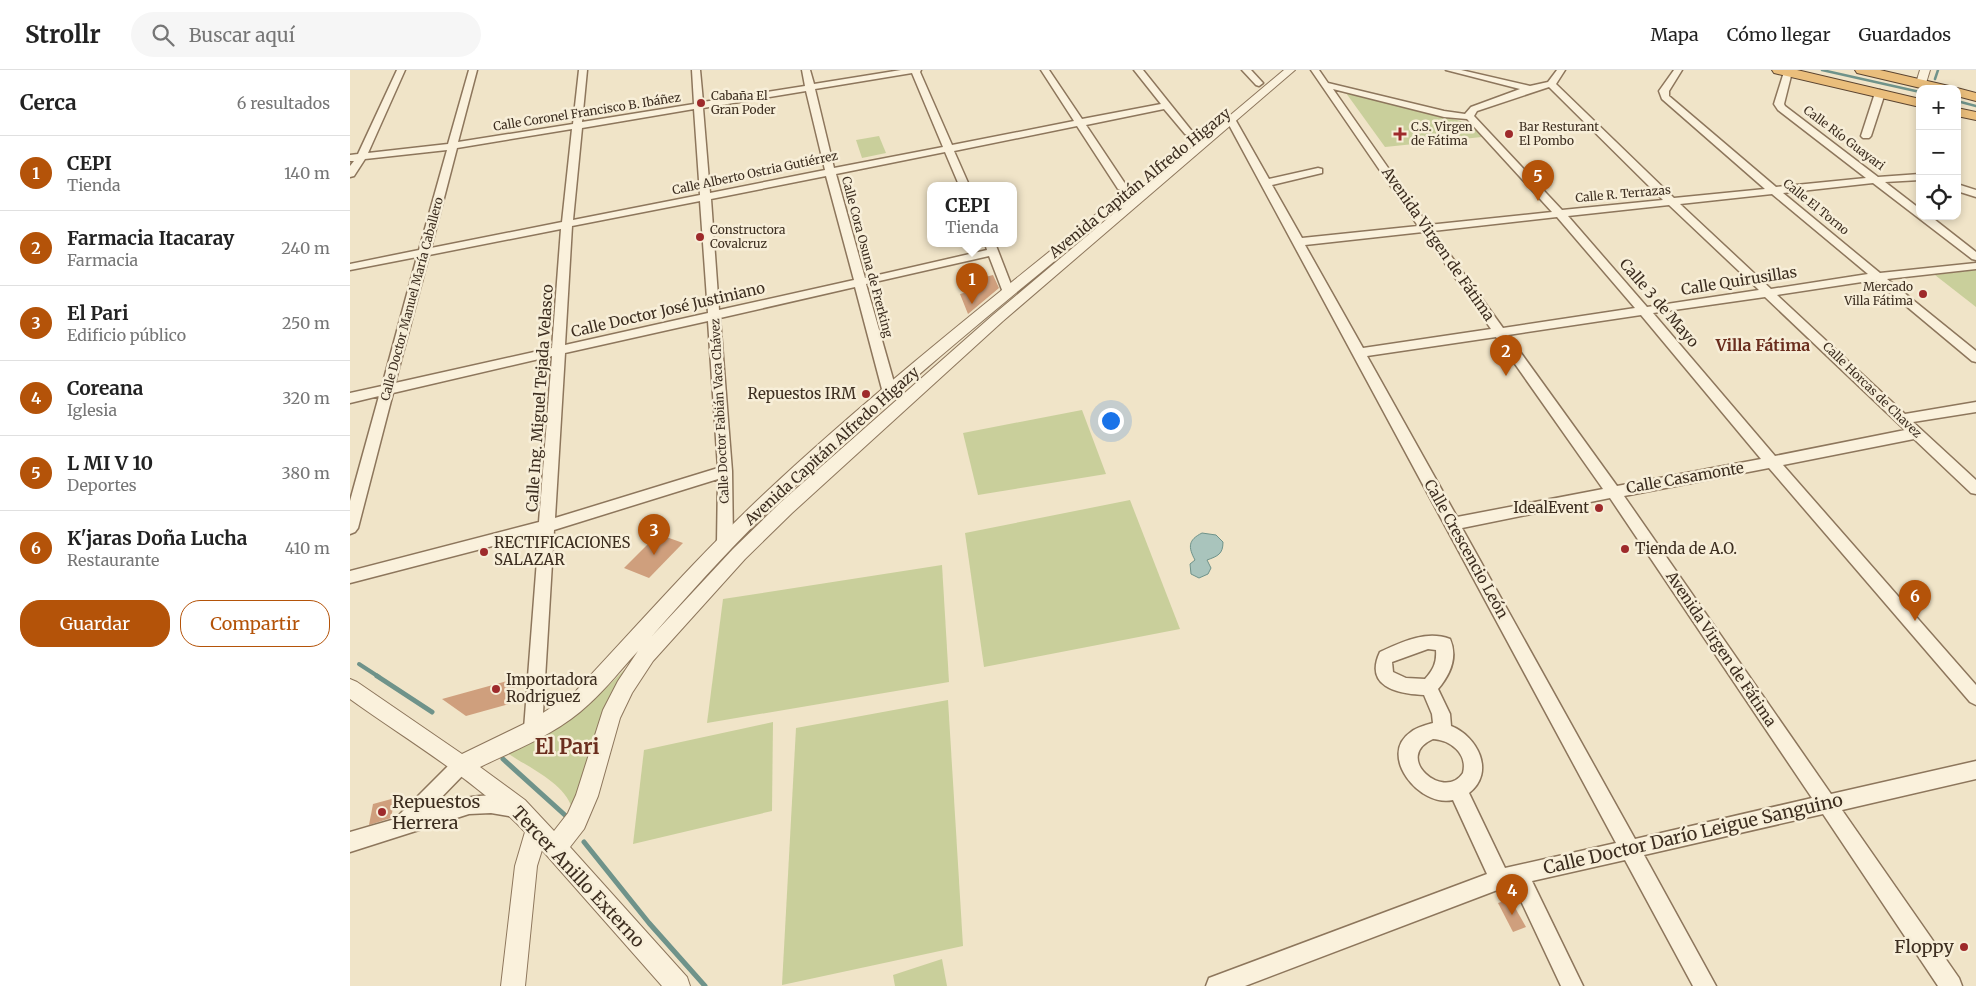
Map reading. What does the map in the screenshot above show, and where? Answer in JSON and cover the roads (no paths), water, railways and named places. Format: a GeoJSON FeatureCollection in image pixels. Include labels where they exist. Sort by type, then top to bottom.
{"type":"FeatureCollection","features":[{"type":"Feature","properties":{"kind":"highway"},"geometry":{"type":"LineString","coordinates":[[1862,70],[1923,77],[1937,85]]}},
{"type":"Feature","properties":{"kind":"highway"},"geometry":{"type":"LineString","coordinates":[[1784,71],[1916,102]]}},
{"type":"Feature","properties":{"kind":"highway"},"geometry":{"type":"LineString","coordinates":[[1961,93],[1976,97]]}},
{"type":"Feature","properties":{"kind":"highway"},"geometry":{"type":"LineString","coordinates":[[1961,113],[1976,116]]}},
{"type":"Feature","properties":{"kind":"street"},"geometry":{"type":"LineString","coordinates":[[350,174],[362,156],[401,70]]}},
{"type":"Feature","properties":{"kind":"street","name":"Calle Doctor Manuel María Caballero"},"geometry":{"type":"LineString","coordinates":[[350,528],[473,70]]}},
{"type":"Feature","properties":{"kind":"street","name":"Calle Ing. Miguel Tejada Velasco"},"geometry":{"type":"LineString","coordinates":[[533,729],[568,223],[576,126],[583,70]]}},
{"type":"Feature","properties":{"kind":"street","name":"Calle Doctor Fabián Vaca Chávez"},"geometry":{"type":"LineString","coordinates":[[696,70],[725,471],[725,543]]}},
{"type":"Feature","properties":{"kind":"street","name":"Calle Cora Osuna de Frerking"},"geometry":{"type":"LineString","coordinates":[[806,70],[830,171],[890,393]]}},
{"type":"Feature","properties":{"kind":"street"},"geometry":{"type":"LineString","coordinates":[[916,70],[963,182]]}},
{"type":"Feature","properties":{"kind":"street","name":"Calle Coronel Francisco B. Ibáñez"},"geometry":{"type":"LineString","coordinates":[[350,158],[453,146],[916,70]]}},
{"type":"Feature","properties":{"kind":"street"},"geometry":{"type":"LineString","coordinates":[[1045,70],[1122,186],[1132,192]]}},
{"type":"Feature","properties":{"kind":"street"},"geometry":{"type":"LineString","coordinates":[[1138,70],[1188,132],[1199,136]]}},
{"type":"Feature","properties":{"kind":"street"},"geometry":{"type":"LineString","coordinates":[[1246,70],[1259,83]]}},
{"type":"Feature","properties":{"kind":"street","name":"Avenida Capitán Alfredo Higazy"},"geometry":{"type":"LineString","coordinates":[[556,848],[576,821],[587,796],[610,717],[625,687],[646,655],[739,554],[786,508],[984,331],[1036,278],[1132,192],[1199,136],[1227,119],[1259,83],[1275,70]]}},
{"type":"Feature","properties":{"kind":"street","name":"Avenida Capitán Alfredo Higazy"},"geometry":{"type":"LineString","coordinates":[[400,826],[461,765],[570,709],[725,543],[770,499],[1008,292],[1036,278],[1227,119],[1290,70]]}},
{"type":"Feature","properties":{"kind":"street","name":"Avenida Virgen de Fátima"},"geometry":{"type":"LineString","coordinates":[[1315,70],[1327,84],[1426,229],[1613,491],[1952,986]]}},
{"type":"Feature","properties":{"kind":"street"},"geometry":{"type":"LineString","coordinates":[[1450,70],[1530,89]]}},
{"type":"Feature","properties":{"kind":"street"},"geometry":{"type":"LineString","coordinates":[[1327,84],[1444,114],[1470,117],[1469,114],[1474,109],[1530,89],[1551,84],[1561,70]]}},
{"type":"Feature","properties":{"kind":"street","name":"Calle El Torno"},"geometry":{"type":"LineString","coordinates":[[1678,70],[1664,91],[1665,97],[1774,191],[1880,276],[1976,358]]}},
{"type":"Feature","properties":{"kind":"street","name":"Calle Río Guayari"},"geometry":{"type":"LineString","coordinates":[[1784,71],[1779,106],[1916,211]]}},
{"type":"Feature","properties":{"kind":"street","name":"Calle Horcas de Chavez"},"geometry":{"type":"LineString","coordinates":[[1551,84],[1672,202],[1976,488]]}},
{"type":"Feature","properties":{"kind":"street"},"geometry":{"type":"LineString","coordinates":[[1866,136],[1880,93]]}},
{"type":"Feature","properties":{"kind":"street","name":"Calle Alberto Ostria Gutiérrez"},"geometry":{"type":"LineString","coordinates":[[350,267],[1166,106]]}},
{"type":"Feature","properties":{"kind":"street","name":"Calle 3 de Mayo"},"geometry":{"type":"LineString","coordinates":[[1470,117],[1559,213],[1976,697]]}},
{"type":"Feature","properties":{"kind":"street","name":"Calle Crescencio León"},"geometry":{"type":"LineString","coordinates":[[1227,119],[1266,183],[1705,986]]}},
{"type":"Feature","properties":{"kind":"street"},"geometry":{"type":"LineString","coordinates":[[1266,183],[1318,171]]}},
{"type":"Feature","properties":{"kind":"street","name":"Calle R. Terrazas"},"geometry":{"type":"LineString","coordinates":[[1298,242],[1875,180],[1916,178]]}},
{"type":"Feature","properties":{"kind":"street"},"geometry":{"type":"LineString","coordinates":[[1961,189],[1976,194]]}},
{"type":"Feature","properties":{"kind":"street","name":"Calle Río Guayari"},"geometry":{"type":"LineString","coordinates":[[1928,220],[1976,257]]}},
{"type":"Feature","properties":{"kind":"street"},"geometry":{"type":"LineString","coordinates":[[991,248],[1008,292]]}},
{"type":"Feature","properties":{"kind":"street","name":"Calle Doctor José Justiniano"},"geometry":{"type":"LineString","coordinates":[[350,398],[860,283],[991,248]]}},
{"type":"Feature","properties":{"kind":"street","name":"Calle Quirusillas"},"geometry":{"type":"LineString","coordinates":[[1359,353],[1880,276],[1976,266]]}},
{"type":"Feature","properties":{"kind":"street"},"geometry":{"type":"LineString","coordinates":[[1902,419],[1976,407]]}},
{"type":"Feature","properties":{"kind":"street","name":"Calle Casamonte"},"geometry":{"type":"LineString","coordinates":[[1453,524],[1613,491],[1773,463],[1917,433]]}},
{"type":"Feature","properties":{"kind":"street"},"geometry":{"type":"LineString","coordinates":[[350,577],[548,526],[725,471]]}},
{"type":"Feature","properties":{"kind":"street"},"geometry":{"type":"LineString","coordinates":[[1429,687],[1441,714],[1442,732]]}},
{"type":"Feature","properties":{"kind":"street","name":"Tercer Anillo Externo"},"geometry":{"type":"LineString","coordinates":[[350,688],[461,765],[517,808],[556,848],[678,986]]}},
{"type":"Feature","properties":{"kind":"street"},"geometry":{"type":"LineString","coordinates":[[1442,732],[1461,742],[1473,759],[1474,769],[1466,785],[1458,790],[1447,792],[1430,787],[1416,777],[1410,767],[1407,756],[1414,738],[1422,733],[1442,732]]}},
{"type":"Feature","properties":{"kind":"street","name":"Calle Doctor Darío Leigue Sanguino"},"geometry":{"type":"LineString","coordinates":[[1217,986],[1509,877],[1976,770]]}},
{"type":"Feature","properties":{"kind":"street"},"geometry":{"type":"LineString","coordinates":[[1458,790],[1572,986]]}},
{"type":"Feature","properties":{"kind":"street","name":"Avenida Capitán Alfredo Higazy"},"geometry":{"type":"LineString","coordinates":[[350,842],[469,805],[491,804],[517,808]]}},
{"type":"Feature","properties":{"kind":"street"},"geometry":{"type":"LineString","coordinates":[[513,986],[526,866],[537,828]]}},
{"type":"Feature","properties":{"kind":"water"},"geometry":{"type":"Polygon","coordinates":[[[1202,533],[1216,535],[1223,542],[1223,546],[1219,554],[1207,560],[1211,568],[1208,574],[1199,578],[1191,574],[1190,564],[1195,560],[1190,548],[1194,538],[1202,533]]]}},
{"type":"Feature","properties":{"kind":"waterway"},"geometry":{"type":"LineString","coordinates":[[1822,70],[1916,91]]}},
{"type":"Feature","properties":{"kind":"waterway"},"geometry":{"type":"LineString","coordinates":[[1935,79],[1938,70]]}},
{"type":"Feature","properties":{"kind":"waterway"},"geometry":{"type":"LineString","coordinates":[[1961,102],[1976,106]]}},
{"type":"Feature","properties":{"kind":"waterway"},"geometry":{"type":"LineString","coordinates":[[359,664],[379,677]]}},
{"type":"Feature","properties":{"kind":"waterway"},"geometry":{"type":"LineString","coordinates":[[377,676],[432,712]]}},
{"type":"Feature","properties":{"kind":"waterway"},"geometry":{"type":"LineString","coordinates":[[503,759],[566,816]]}},
{"type":"Feature","properties":{"kind":"waterway"},"geometry":{"type":"LineString","coordinates":[[584,842],[649,923],[705,986]]}},
{"type":"Feature","properties":{"kind":"place","name":"Cabaña El Gran Poder"},"geometry":{"type":"Point","coordinates":[701,103]}},
{"type":"Feature","properties":{"kind":"place","name":"C.S. Virgen de Fátima"},"geometry":{"type":"Point","coordinates":[1400,134]}},
{"type":"Feature","properties":{"kind":"place","name":"Bar Resturant El Pombo"},"geometry":{"type":"Point","coordinates":[1509,134]}},
{"type":"Feature","properties":{"kind":"place","name":"L MI V 10"},"geometry":{"type":"Point","coordinates":[1538,201]}},
{"type":"Feature","properties":{"kind":"place","name":"Constructora Covalcruz"},"geometry":{"type":"Point","coordinates":[700,237]}},
{"type":"Feature","properties":{"kind":"place","name":"Mercado Villa Fátima"},"geometry":{"type":"Point","coordinates":[1923,294]}},
{"type":"Feature","properties":{"kind":"place","name":"CEPI"},"geometry":{"type":"Point","coordinates":[972,304]}},
{"type":"Feature","properties":{"kind":"place","name":"Farmacia Itacaray"},"geometry":{"type":"Point","coordinates":[1506,376]}},
{"type":"Feature","properties":{"kind":"place","name":"Repuestos IRM"},"geometry":{"type":"Point","coordinates":[866,394]}},
{"type":"Feature","properties":{"kind":"place","name":"IdealEvent"},"geometry":{"type":"Point","coordinates":[1599,508]}},
{"type":"Feature","properties":{"kind":"place","name":"Tienda de A.O."},"geometry":{"type":"Point","coordinates":[1625,549]}},
{"type":"Feature","properties":{"kind":"place","name":"RECTIFICACIONES SALAZAR"},"geometry":{"type":"Point","coordinates":[484,552]}},
{"type":"Feature","properties":{"kind":"place","name":"El Pari"},"geometry":{"type":"Point","coordinates":[654,555]}},
{"type":"Feature","properties":{"kind":"place","name":"K'jaras Doña Lucha"},"geometry":{"type":"Point","coordinates":[1915,621]}},
{"type":"Feature","properties":{"kind":"place","name":"Importadora Rodriguez"},"geometry":{"type":"Point","coordinates":[496,689]}},
{"type":"Feature","properties":{"kind":"place","name":"Repuestos Herrera"},"geometry":{"type":"Point","coordinates":[382,812]}},
{"type":"Feature","properties":{"kind":"place","name":"Coreana"},"geometry":{"type":"Point","coordinates":[1512,915]}},
{"type":"Feature","properties":{"kind":"place","name":"Floppy"},"geometry":{"type":"Point","coordinates":[1964,947]}},
{"type":"Feature","properties":{"kind":"district","name":"Villa Fátima"},"geometry":{"type":"Point","coordinates":[1763,345]}},
{"type":"Feature","properties":{"kind":"district","name":"El Pari"},"geometry":{"type":"Point","coordinates":[567,747]}}]}
